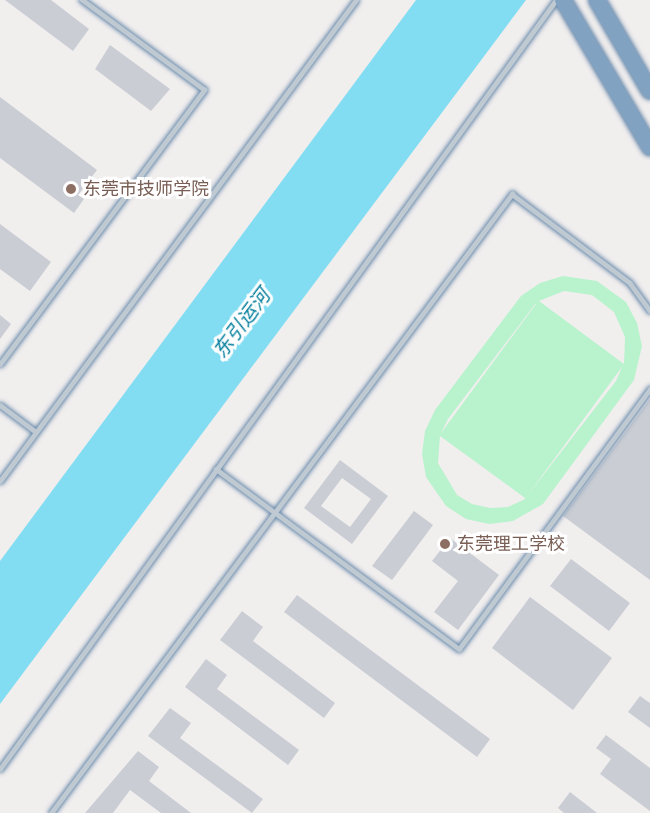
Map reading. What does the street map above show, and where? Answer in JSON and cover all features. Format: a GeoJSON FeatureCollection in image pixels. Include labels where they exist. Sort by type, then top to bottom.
{"type":"FeatureCollection","features":[{"type":"Feature","properties":{"kind":"highway"},"geometry":{"type":"LineString","coordinates":[[563,0],[650,147]]}},
{"type":"Feature","properties":{"kind":"highway"},"geometry":{"type":"LineString","coordinates":[[597,0],[650,91]]}},
{"type":"Feature","properties":{"kind":"lane"},"geometry":{"type":"LineString","coordinates":[[0,364],[204,90],[82,0]]}},
{"type":"Feature","properties":{"kind":"lane"},"geometry":{"type":"LineString","coordinates":[[0,481],[356,0]]}},
{"type":"Feature","properties":{"kind":"lane"},"geometry":{"type":"LineString","coordinates":[[0,769],[556,0]]}},
{"type":"Feature","properties":{"kind":"lane"},"geometry":{"type":"LineString","coordinates":[[51,813],[512,194],[630,283],[650,311]]}},
{"type":"Feature","properties":{"kind":"lane"},"geometry":{"type":"LineString","coordinates":[[216,469],[459,649],[650,389]]}},
{"type":"Feature","properties":{"kind":"lane"},"geometry":{"type":"LineString","coordinates":[[0,405],[36,432]]}},
{"type":"Feature","properties":{"kind":"green space"},"geometry":{"type":"Polygon","coordinates":[[[563,276],[597,281],[626,302],[637,323],[642,346],[634,380],[543,504],[513,521],[489,524],[466,519],[446,506],[426,477],[422,454],[425,431],[435,410],[521,296],[540,283],[563,276]],[[564,291],[539,301],[624,364],[625,337],[614,312],[592,295],[564,291]],[[536,303],[448,419],[441,433],[536,303]],[[622,367],[527,496],[616,381],[622,367]],[[440,436],[438,463],[457,495],[472,504],[490,508],[508,507],[525,499],[440,436]]]}},
{"type":"Feature","properties":{"kind":"water","name":"东引运河"},"geometry":{"type":"Polygon","coordinates":[[[416,0],[526,0],[0,704],[0,561],[416,0]]]}},
{"type":"Feature","properties":{"kind":"building"},"geometry":{"type":"Polygon","coordinates":[[[5,0],[51,0],[89,29],[73,51],[5,0]]]}},
{"type":"Feature","properties":{"kind":"building"},"geometry":{"type":"Polygon","coordinates":[[[110,45],[170,89],[151,111],[95,69],[110,45]]]}},
{"type":"Feature","properties":{"kind":"building"},"geometry":{"type":"Polygon","coordinates":[[[0,97],[97,170],[78,195],[84,199],[74,213],[0,158],[0,97]]]}},
{"type":"Feature","properties":{"kind":"building"},"geometry":{"type":"Polygon","coordinates":[[[0,224],[51,262],[30,291],[0,269],[0,224]]]}},
{"type":"Feature","properties":{"kind":"building"},"geometry":{"type":"Polygon","coordinates":[[[0,315],[11,324],[0,339],[0,315]]]}},
{"type":"Feature","properties":{"kind":"building"},"geometry":{"type":"Polygon","coordinates":[[[650,399],[650,580],[563,516],[650,399]]]}},
{"type":"Feature","properties":{"kind":"building"},"geometry":{"type":"Polygon","coordinates":[[[340,460],[388,496],[352,544],[304,508],[340,460]],[[342,478],[321,506],[350,527],[371,499],[342,478]]]}},
{"type":"Feature","properties":{"kind":"building"},"geometry":{"type":"Polygon","coordinates":[[[414,511],[433,525],[392,580],[372,566],[414,511]]]}},
{"type":"Feature","properties":{"kind":"building"},"geometry":{"type":"Polygon","coordinates":[[[450,538],[499,575],[458,630],[434,612],[458,581],[432,561],[450,538]]]}},
{"type":"Feature","properties":{"kind":"building"},"geometry":{"type":"Polygon","coordinates":[[[571,559],[630,603],[609,631],[550,586],[571,559]]]}},
{"type":"Feature","properties":{"kind":"building"},"geometry":{"type":"Polygon","coordinates":[[[297,595],[490,739],[477,757],[284,612],[297,595]]]}},
{"type":"Feature","properties":{"kind":"building"},"geometry":{"type":"Polygon","coordinates":[[[530,597],[612,658],[573,710],[492,648],[530,597]]]}},
{"type":"Feature","properties":{"kind":"building"},"geometry":{"type":"Polygon","coordinates":[[[242,611],[263,627],[253,641],[335,703],[324,718],[220,640],[242,611]]]}},
{"type":"Feature","properties":{"kind":"building"},"geometry":{"type":"Polygon","coordinates":[[[206,659],[227,675],[217,689],[299,750],[288,765],[185,687],[206,659]]]}},
{"type":"Feature","properties":{"kind":"building"},"geometry":{"type":"Polygon","coordinates":[[[640,696],[650,703],[650,728],[628,712],[640,696]]]}},
{"type":"Feature","properties":{"kind":"building"},"geometry":{"type":"Polygon","coordinates":[[[170,708],[191,723],[180,738],[263,799],[252,813],[148,736],[170,708]]]}},
{"type":"Feature","properties":{"kind":"building"},"geometry":{"type":"Polygon","coordinates":[[[606,735],[650,768],[650,811],[600,774],[611,759],[596,748],[606,735]]]}},
{"type":"Feature","properties":{"kind":"building"},"geometry":{"type":"Polygon","coordinates":[[[138,751],[159,767],[149,781],[191,813],[161,813],[130,790],[113,813],[85,813],[138,751]]]}},
{"type":"Feature","properties":{"kind":"building"},"geometry":{"type":"Polygon","coordinates":[[[570,792],[597,813],[564,813],[558,808],[570,792]]]}},
{"type":"Feature","properties":{"kind":"place","name":"东莞市技师学院"},"geometry":{"type":"Point","coordinates":[71,189]}},
{"type":"Feature","properties":{"kind":"place","name":"东莞理工学校"},"geometry":{"type":"Point","coordinates":[445,544]}}]}
